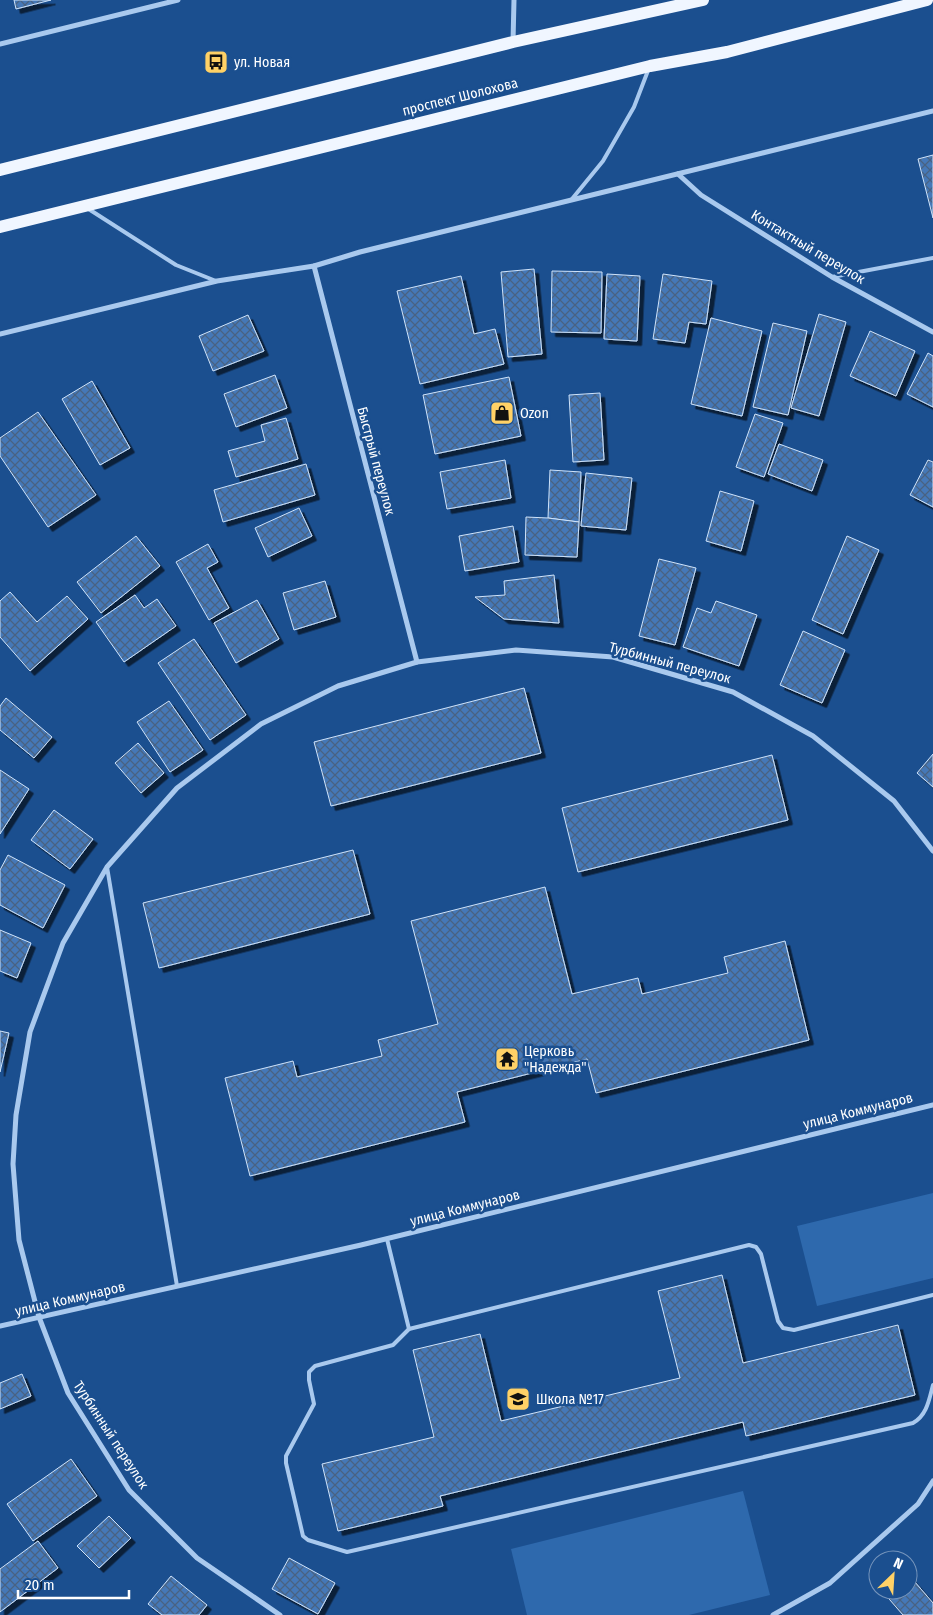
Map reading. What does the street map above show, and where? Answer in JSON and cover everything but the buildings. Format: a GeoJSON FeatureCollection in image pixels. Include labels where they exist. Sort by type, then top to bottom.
{"type":"FeatureCollection","features":[{"type":"Feature","properties":{"kind":"main road"},"geometry":{"type":"LineString","coordinates":[[0,170],[513,42],[704,0]]}},
{"type":"Feature","properties":{"kind":"main road","name":"проспект Шолохова"},"geometry":{"type":"LineString","coordinates":[[0,227],[650,66],[727,52],[927,0]]}},
{"type":"Feature","properties":{"kind":"street"},"geometry":{"type":"LineString","coordinates":[[0,44],[178,0]]}},
{"type":"Feature","properties":{"kind":"street"},"geometry":{"type":"LineString","coordinates":[[513,42],[514,0]]}},
{"type":"Feature","properties":{"kind":"street"},"geometry":{"type":"LineString","coordinates":[[0,334],[217,281],[314,266],[360,252],[933,111]]}},
{"type":"Feature","properties":{"kind":"street","name":"Контактный переулок"},"geometry":{"type":"LineString","coordinates":[[678,174],[701,195],[832,277],[933,332]]}},
{"type":"Feature","properties":{"kind":"street","name":"Быстрый переулок"},"geometry":{"type":"LineString","coordinates":[[314,266],[417,662]]}},
{"type":"Feature","properties":{"kind":"street","name":"Турбинный переулок"},"geometry":{"type":"LineString","coordinates":[[280,1615],[197,1558],[130,1490],[68,1393],[39,1317],[19,1240],[13,1164],[16,1115],[30,1032],[63,942],[107,867],[177,788],[261,724],[338,686],[417,662],[516,650],[613,657],[733,692],[813,736],[894,801],[933,851]]}},
{"type":"Feature","properties":{"kind":"street","name":"улица Коммунаров"},"geometry":{"type":"LineString","coordinates":[[0,1326],[386,1239],[933,1104]]}},
{"type":"Feature","properties":{"kind":"street"},"geometry":{"type":"LineString","coordinates":[[773,1615],[830,1583],[918,1504],[933,1481]]}},
{"type":"Feature","properties":{"kind":"lane"},"geometry":{"type":"LineString","coordinates":[[572,199],[604,160],[634,107],[650,66]]}},
{"type":"Feature","properties":{"kind":"lane"},"geometry":{"type":"LineString","coordinates":[[84,206],[176,265],[217,281]]}},
{"type":"Feature","properties":{"kind":"lane"},"geometry":{"type":"LineString","coordinates":[[832,277],[933,258]]}},
{"type":"Feature","properties":{"kind":"lane"},"geometry":{"type":"LineString","coordinates":[[107,867],[177,1286]]}},
{"type":"Feature","properties":{"kind":"lane"},"geometry":{"type":"LineString","coordinates":[[386,1239],[409,1329]]}},
{"type":"Feature","properties":{"kind":"lane"},"geometry":{"type":"LineString","coordinates":[[933,1295],[794,1330],[783,1328],[778,1321],[761,1254],[756,1247],[749,1245],[409,1329],[393,1345],[315,1366],[309,1372],[308,1380],[314,1404],[289,1448],[286,1463],[303,1536],[308,1540],[340,1551],[354,1552],[913,1423],[921,1419],[926,1410],[933,1385]]}},
{"type":"Feature","properties":{"kind":"shaded area"},"geometry":{"type":"Polygon","coordinates":[[[933,1193],[933,1278],[817,1306],[797,1226],[933,1193]]]}},
{"type":"Feature","properties":{"kind":"shaded area"},"geometry":{"type":"Polygon","coordinates":[[[743,1491],[770,1595],[689,1615],[527,1615],[511,1549],[743,1491]]]}},
{"type":"Feature","properties":{"kind":"place","name":"ул. Новая"},"geometry":{"type":"Point","coordinates":[216,62]}},
{"type":"Feature","properties":{"kind":"place","name":"Ozon"},"geometry":{"type":"Point","coordinates":[502,413]}},
{"type":"Feature","properties":{"kind":"place","name":"Церковь \"Надежда\""},"geometry":{"type":"Point","coordinates":[507,1059]}},
{"type":"Feature","properties":{"kind":"place","name":"Школа №17"},"geometry":{"type":"Point","coordinates":[518,1399]}}]}
